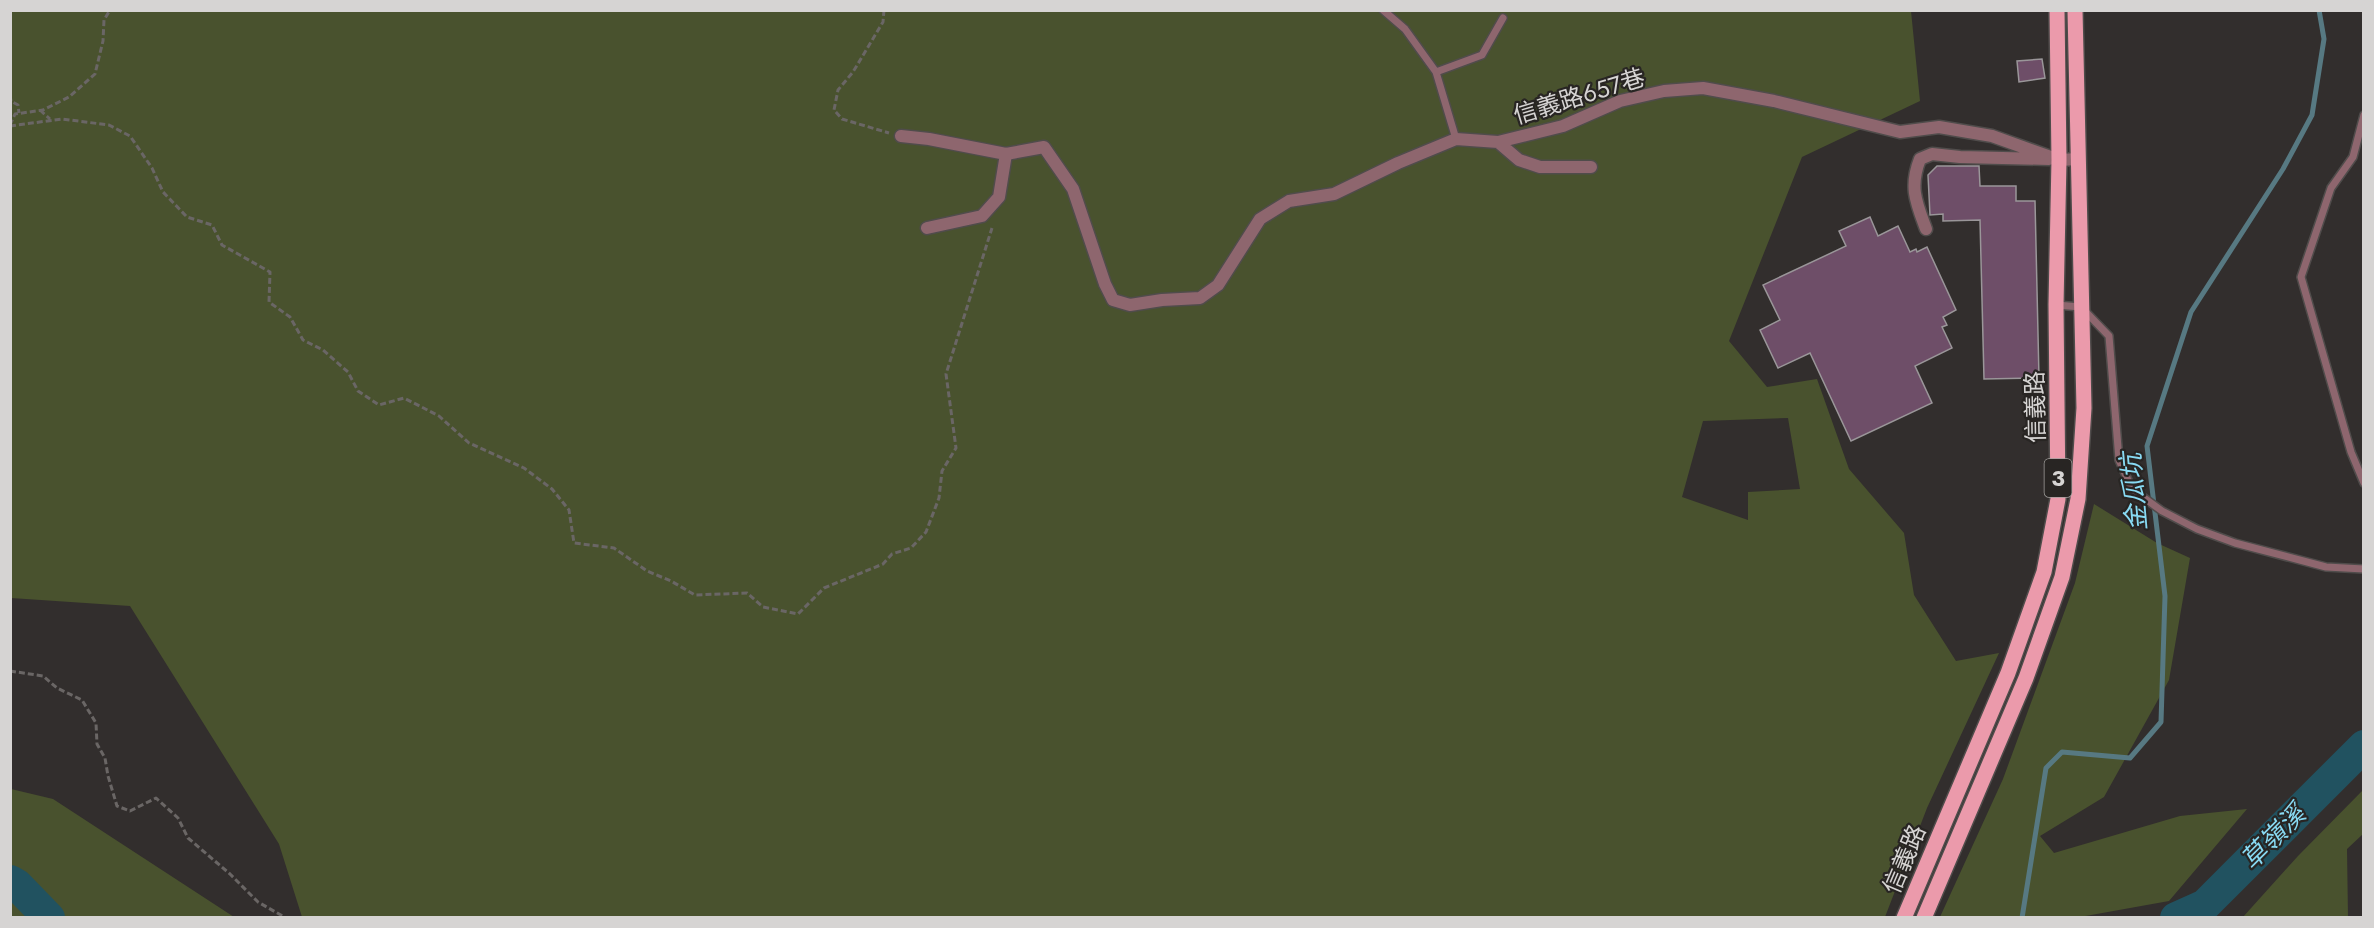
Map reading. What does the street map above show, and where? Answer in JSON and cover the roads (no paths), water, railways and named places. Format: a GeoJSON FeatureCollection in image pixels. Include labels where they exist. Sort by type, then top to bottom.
{"type":"FeatureCollection","features":[{"type":"Feature","properties":{"kind":"main road","name":"信義路"},"geometry":{"type":"LineString","coordinates":[[1904,918],[2008,673],[2044,572],[2058,500],[2057,10]]}},
{"type":"Feature","properties":{"kind":"main road","name":"信義路"},"geometry":{"type":"LineString","coordinates":[[1924,918],[2026,678],[2062,577],[2078,499],[2084,419],[2075,10]]}},
{"type":"Feature","properties":{"kind":"street","name":"信義路657巷"},"geometry":{"type":"LineString","coordinates":[[1006,154],[1044,147],[1073,189],[1105,285],[1113,300],[1130,305],[1200,298],[1218,285],[1260,219],[1289,201],[1334,194],[1398,163],[1456,139],[1498,142],[1563,126],[1620,101],[1664,91],[1703,88],[1774,100],[1900,132],[1939,127],[1992,136],[2059,160],[2079,159]]}},
{"type":"Feature","properties":{"kind":"street"},"geometry":{"type":"LineString","coordinates":[[901,136],[1006,154],[999,197],[982,216],[927,228]]}},
{"type":"Feature","properties":{"kind":"street"},"geometry":{"type":"LineString","coordinates":[[1498,142],[1518,160],[1540,167],[1591,167]]}},
{"type":"Feature","properties":{"kind":"street"},"geometry":{"type":"LineString","coordinates":[[1926,229],[1916,203],[1913,176],[1920,159],[1932,154],[2059,160]]}},
{"type":"Feature","properties":{"kind":"lane"},"geometry":{"type":"LineString","coordinates":[[1383,10],[1405,29],[1436,72],[1456,139]]}},
{"type":"Feature","properties":{"kind":"lane"},"geometry":{"type":"LineString","coordinates":[[1436,72],[1482,55],[1503,18]]}},
{"type":"Feature","properties":{"kind":"lane"},"geometry":{"type":"LineString","coordinates":[[2364,115],[2353,157],[2331,188],[2301,277],[2351,452],[2364,483]]}},
{"type":"Feature","properties":{"kind":"lane"},"geometry":{"type":"LineString","coordinates":[[2056,305],[2081,307],[2109,336],[2119,460],[2132,489],[2162,511],[2197,529],[2235,543],[2326,567],[2364,569]]}},
{"type":"Feature","properties":{"kind":"waterway","name":"金瓜坑"},"geometry":{"type":"LineString","coordinates":[[2022,918],[2046,768],[2062,752],[2130,758],[2161,722],[2165,596],[2147,446],[2191,312],[2283,169],[2312,115],[2324,39],[2319,10]]}},
{"type":"Feature","properties":{"kind":"waterway","name":"草嶺溪"},"geometry":{"type":"LineString","coordinates":[[2176,918],[2205,905],[2364,746]]}},
{"type":"Feature","properties":{"kind":"waterway","name":"草嶺溪"},"geometry":{"type":"LineString","coordinates":[[10,881],[17,885],[49,918]]}}]}
